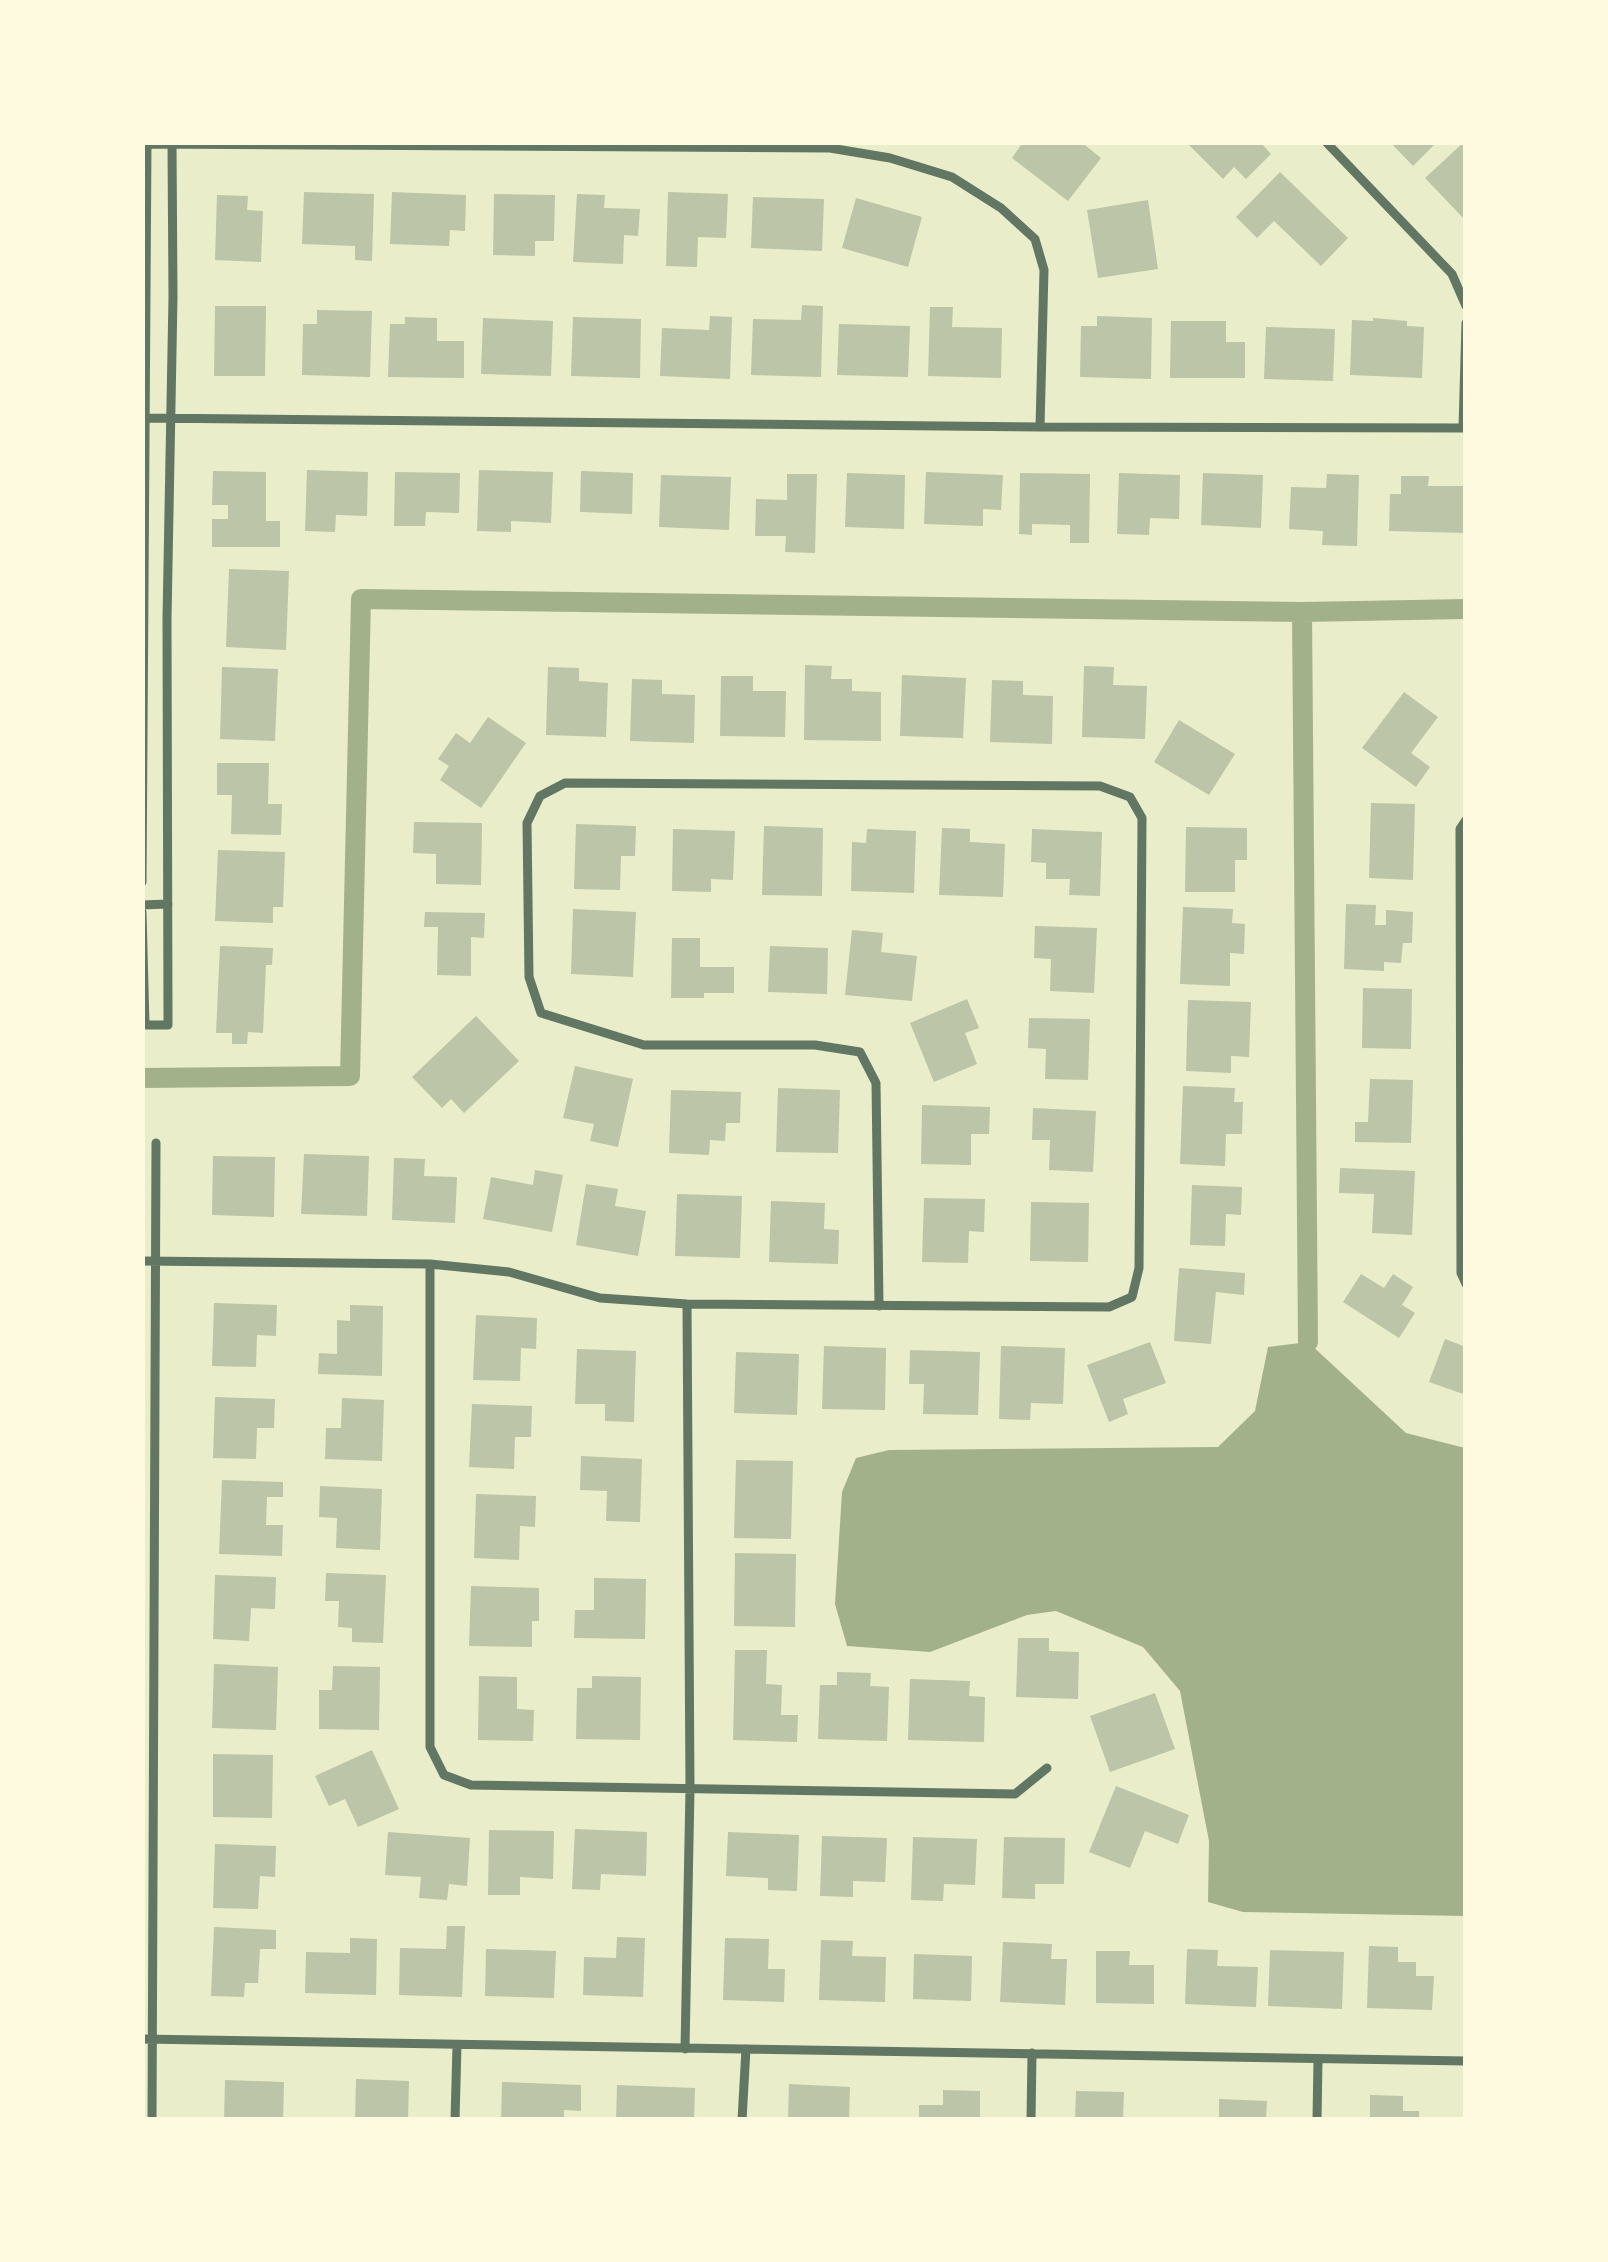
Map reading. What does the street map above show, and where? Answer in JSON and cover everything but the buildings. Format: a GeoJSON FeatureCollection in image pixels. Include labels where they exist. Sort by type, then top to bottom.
{"type":"FeatureCollection","features":[{"type":"Feature","properties":{"kind":"street"},"geometry":{"type":"LineString","coordinates":[[1326,142],[1452,274],[1466,306]]}},
{"type":"Feature","properties":{"kind":"street"},"geometry":{"type":"LineString","coordinates":[[142,882],[148,143],[830,148],[890,158],[952,177],[1001,208],[1035,239],[1044,270],[1040,428]]}},
{"type":"Feature","properties":{"kind":"street"},"geometry":{"type":"LineString","coordinates":[[168,904],[142,908],[145,1024],[168,1025],[172,143]]}},
{"type":"Feature","properties":{"kind":"street"},"geometry":{"type":"LineString","coordinates":[[146,418],[1040,428],[1464,428],[1466,323]]}},
{"type":"Feature","properties":{"kind":"street"},"geometry":{"type":"LineString","coordinates":[[142,1261],[430,1264],[509,1272],[600,1298],[687,1304],[879,1306],[1109,1307],[1132,1296],[1139,1268],[1142,818],[1130,797],[1100,786],[585,784],[566,784],[540,796],[527,823],[530,977],[542,1013],[644,1044],[816,1045],[860,1052],[876,1083],[879,1306]]}},
{"type":"Feature","properties":{"kind":"street"},"geometry":{"type":"LineString","coordinates":[[1466,820],[1460,830],[1461,1273],[1466,1284]]}},
{"type":"Feature","properties":{"kind":"street"},"geometry":{"type":"LineString","coordinates":[[152,2120],[148,2039],[156,1143]]}},
{"type":"Feature","properties":{"kind":"street"},"geometry":{"type":"LineString","coordinates":[[430,1264],[430,1747],[444,1774],[471,1785],[1015,1794],[1047,1768]]}},
{"type":"Feature","properties":{"kind":"street"},"geometry":{"type":"LineString","coordinates":[[685,2048],[690,1789],[687,1304]]}},
{"type":"Feature","properties":{"kind":"street"},"geometry":{"type":"LineString","coordinates":[[148,2039],[1466,2061]]}},
{"type":"Feature","properties":{"kind":"street"},"geometry":{"type":"LineString","coordinates":[[455,2120],[458,2046]]}},
{"type":"Feature","properties":{"kind":"street"},"geometry":{"type":"LineString","coordinates":[[742,2120],[746,2049]]}},
{"type":"Feature","properties":{"kind":"street"},"geometry":{"type":"LineString","coordinates":[[1031,2120],[1032,2053]]}},
{"type":"Feature","properties":{"kind":"street"},"geometry":{"type":"LineString","coordinates":[[1317,2120],[1318,2059]]}},
{"type":"Feature","properties":{"kind":"shaded area"},"geometry":{"type":"Polygon","coordinates":[[[1308,1342],[1406,1433],[1465,1448],[1465,1916],[1243,1912],[1208,1902],[1209,1841],[1180,1691],[1143,1647],[1056,1611],[1027,1615],[930,1652],[847,1646],[835,1604],[842,1492],[856,1458],[889,1450],[1218,1447],[1255,1411],[1268,1347],[1308,1342]]]}},
{"type":"Feature","properties":{"kind":"waterway"},"geometry":{"type":"LineString","coordinates":[[142,1078],[350,1076],[361,599],[1302,612]]}},
{"type":"Feature","properties":{"kind":"waterway"},"geometry":{"type":"LineString","coordinates":[[1308,1342],[1302,612],[1466,609]]}}]}
